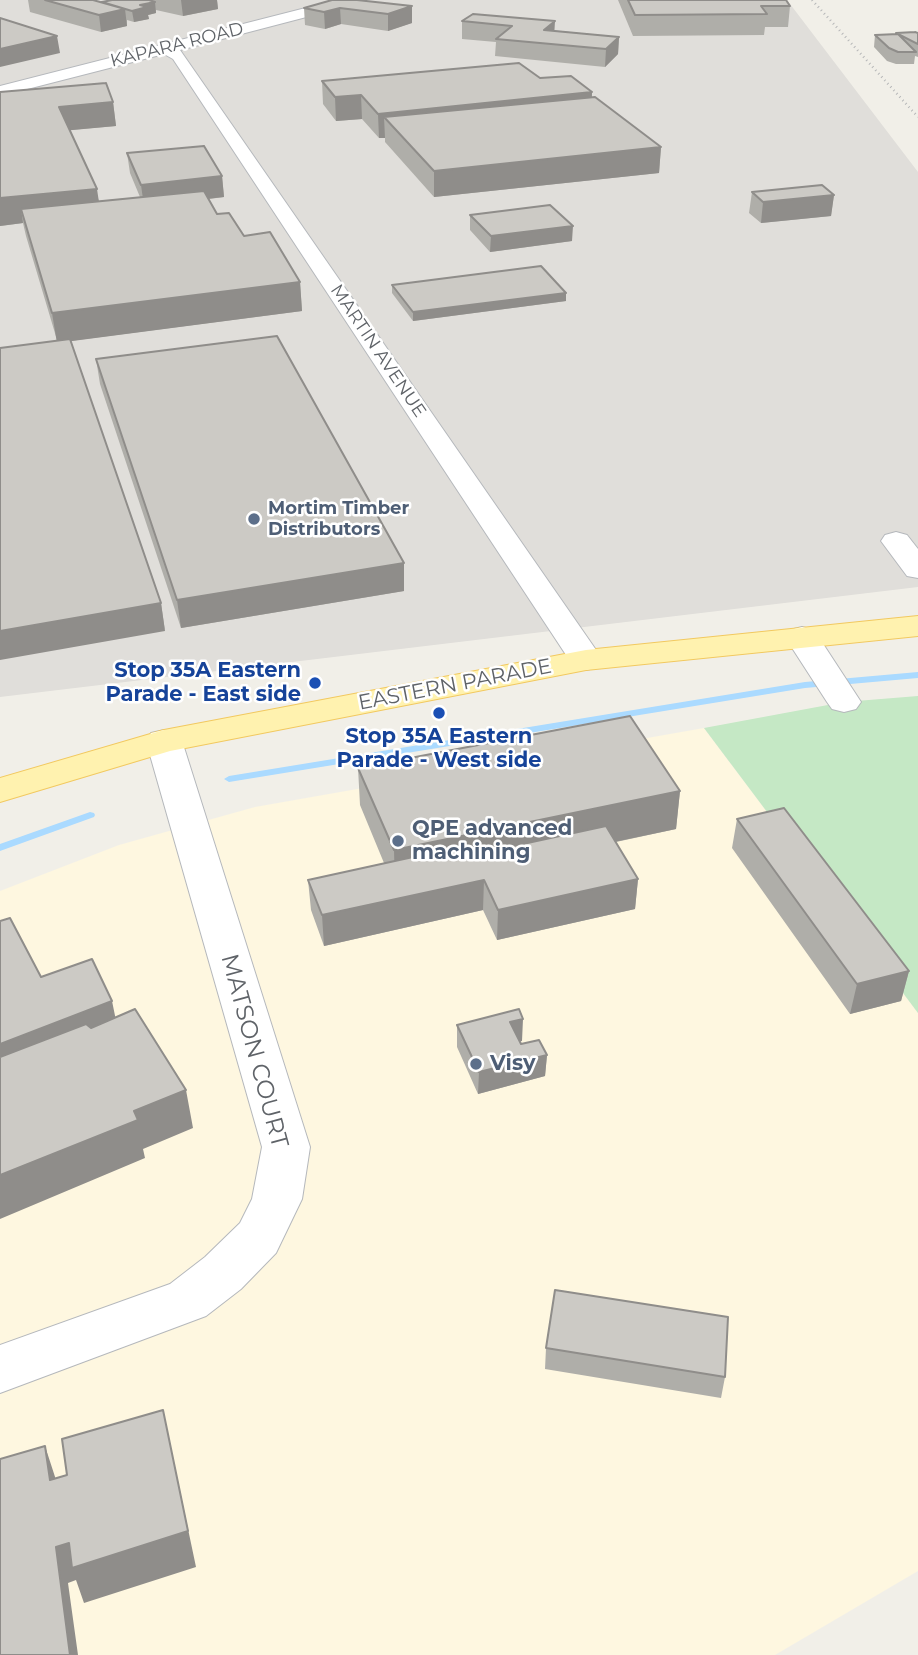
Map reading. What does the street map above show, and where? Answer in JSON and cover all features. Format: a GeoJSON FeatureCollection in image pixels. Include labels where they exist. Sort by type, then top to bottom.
{"type":"FeatureCollection","features":[{"type":"Feature","properties":{"kind":"main road","name":"EASTERN PARADE"},"geometry":{"type":"LineString","coordinates":[[0,790],[164,741],[586,660],[809,649],[918,626]]}},
{"type":"Feature","properties":{"kind":"street","name":"KAPARA ROAD"},"geometry":{"type":"LineString","coordinates":[[0,91],[355,0]]}},
{"type":"Feature","properties":{"kind":"street","name":"MARTIN AVENUE"},"geometry":{"type":"LineString","coordinates":[[165,48],[179,56],[586,660]]}},
{"type":"Feature","properties":{"kind":"street"},"geometry":{"type":"LineString","coordinates":[[895,541],[918,569]]}},
{"type":"Feature","properties":{"kind":"street"},"geometry":{"type":"LineString","coordinates":[[809,649],[844,702]]}},
{"type":"Feature","properties":{"kind":"street","name":"MATSON COURT"},"geometry":{"type":"LineString","coordinates":[[0,1369],[188,1300],[222,1273],[258,1238],[277,1199],[286,1147],[164,741]]}},
{"type":"Feature","properties":{"kind":"shaded area"},"geometry":{"type":"Polygon","coordinates":[[[0,0],[787,0],[918,172],[918,587],[0,697],[0,0]]]}},
{"type":"Feature","properties":{"kind":"shaded area"},"geometry":{"type":"Polygon","coordinates":[[[704,728],[918,1013],[918,1571],[775,1655],[0,1655],[0,891],[119,845],[255,807],[704,728]]]}},
{"type":"Feature","properties":{"kind":"green space"},"geometry":{"type":"Polygon","coordinates":[[[918,696],[918,1013],[704,728],[844,702],[918,696]]]}},
{"type":"Feature","properties":{"kind":"building"},"geometry":{"type":"Polygon","coordinates":[[[45,0],[93,0],[125,9],[99,15],[45,0]]]}},
{"type":"Feature","properties":{"kind":"building"},"geometry":{"type":"Polygon","coordinates":[[[332,0],[412,6],[388,14],[340,8],[324,12],[304,8],[332,0]]]}},
{"type":"Feature","properties":{"kind":"building"},"geometry":{"type":"Polygon","coordinates":[[[628,0],[786,0],[790,6],[761,6],[767,14],[635,15],[628,0]]]}},
{"type":"Feature","properties":{"kind":"building"},"geometry":{"type":"Polygon","coordinates":[[[102,2],[155,2],[140,5],[147,7],[132,11],[102,2]]]}},
{"type":"Feature","properties":{"kind":"building"},"geometry":{"type":"Polygon","coordinates":[[[473,14],[555,21],[544,30],[619,37],[606,49],[496,39],[512,26],[462,21],[473,14]]]}},
{"type":"Feature","properties":{"kind":"building"},"geometry":{"type":"Polygon","coordinates":[[[0,18],[57,36],[0,49],[0,18]]]}},
{"type":"Feature","properties":{"kind":"building"},"geometry":{"type":"Polygon","coordinates":[[[896,33],[918,33],[918,44],[896,33]]]}},
{"type":"Feature","properties":{"kind":"building"},"geometry":{"type":"Polygon","coordinates":[[[898,34],[916,52],[898,52],[889,48],[875,35],[898,34]]]}},
{"type":"Feature","properties":{"kind":"building"},"geometry":{"type":"Polygon","coordinates":[[[519,63],[540,78],[571,76],[592,92],[378,114],[361,95],[335,97],[322,81],[519,63]]]}},
{"type":"Feature","properties":{"kind":"building"},"geometry":{"type":"Polygon","coordinates":[[[106,83],[113,102],[59,107],[97,189],[0,198],[0,92],[106,83]]]}},
{"type":"Feature","properties":{"kind":"building"},"geometry":{"type":"Polygon","coordinates":[[[595,97],[661,147],[434,171],[384,117],[595,97]]]}},
{"type":"Feature","properties":{"kind":"building"},"geometry":{"type":"Polygon","coordinates":[[[204,146],[222,176],[141,185],[127,153],[204,146]]]}},
{"type":"Feature","properties":{"kind":"building"},"geometry":{"type":"Polygon","coordinates":[[[822,185],[834,195],[763,202],[752,192],[822,185]]]}},
{"type":"Feature","properties":{"kind":"building"},"geometry":{"type":"Polygon","coordinates":[[[204,191],[217,214],[229,213],[244,236],[270,232],[300,282],[52,313],[21,209],[204,191]]]}},
{"type":"Feature","properties":{"kind":"building"},"geometry":{"type":"Polygon","coordinates":[[[550,205],[573,226],[491,236],[470,215],[550,205]]]}},
{"type":"Feature","properties":{"kind":"building"},"geometry":{"type":"Polygon","coordinates":[[[541,266],[566,293],[413,312],[392,285],[541,266]]]}},
{"type":"Feature","properties":{"kind":"building"},"geometry":{"type":"Polygon","coordinates":[[[277,336],[404,563],[177,600],[96,359],[277,336]]]}},
{"type":"Feature","properties":{"kind":"building"},"geometry":{"type":"Polygon","coordinates":[[[70,339],[161,603],[0,631],[0,348],[70,339]]]}},
{"type":"Feature","properties":{"kind":"building"},"geometry":{"type":"Polygon","coordinates":[[[630,716],[680,791],[394,850],[358,768],[630,716]]]}},
{"type":"Feature","properties":{"kind":"building"},"geometry":{"type":"Polygon","coordinates":[[[784,808],[909,971],[857,984],[737,819],[784,808]]]}},
{"type":"Feature","properties":{"kind":"building"},"geometry":{"type":"Polygon","coordinates":[[[606,826],[638,879],[498,910],[484,880],[322,915],[308,880],[468,845],[472,855],[606,826]]]}},
{"type":"Feature","properties":{"kind":"building"},"geometry":{"type":"Polygon","coordinates":[[[10,918],[41,977],[92,959],[112,1001],[0,1044],[0,921],[10,918]]]}},
{"type":"Feature","properties":{"kind":"building"},"geometry":{"type":"Polygon","coordinates":[[[135,1009],[186,1090],[134,1111],[138,1120],[0,1175],[0,1057],[86,1024],[91,1028],[135,1009]]]}},
{"type":"Feature","properties":{"kind":"building"},"geometry":{"type":"Polygon","coordinates":[[[519,1009],[523,1019],[510,1022],[521,1044],[539,1040],[547,1055],[479,1072],[457,1025],[519,1009]]]}},
{"type":"Feature","properties":{"kind":"building"},"geometry":{"type":"Polygon","coordinates":[[[555,1290],[728,1317],[725,1377],[546,1348],[555,1290]]]}},
{"type":"Feature","properties":{"kind":"building"},"geometry":{"type":"Polygon","coordinates":[[[163,1410],[188,1531],[72,1568],[69,1543],[56,1547],[70,1655],[0,1655],[0,1459],[45,1446],[50,1480],[67,1475],[62,1439],[163,1410]]]}},
{"type":"Feature","properties":{"kind":"waterway"},"geometry":{"type":"LineString","coordinates":[[229,779],[805,685],[918,675]]}},
{"type":"Feature","properties":{"kind":"waterway"},"geometry":{"type":"LineString","coordinates":[[0,848],[90,815]]}},
{"type":"Feature","properties":{"kind":"railway"},"geometry":{"type":"LineString","coordinates":[[812,0],[918,117]]}},
{"type":"Feature","properties":{"kind":"place","name":"Mortim Timber Distributors"},"geometry":{"type":"Point","coordinates":[254,519]}},
{"type":"Feature","properties":{"kind":"place","name":"Stop 35A Eastern Parade - East side"},"geometry":{"type":"Point","coordinates":[315,683]}},
{"type":"Feature","properties":{"kind":"place","name":"Stop 35A Eastern Parade - West side"},"geometry":{"type":"Point","coordinates":[439,713]}},
{"type":"Feature","properties":{"kind":"place","name":"QPE advanced machining"},"geometry":{"type":"Point","coordinates":[398,841]}},
{"type":"Feature","properties":{"kind":"place","name":"Visy"},"geometry":{"type":"Point","coordinates":[476,1064]}}]}
